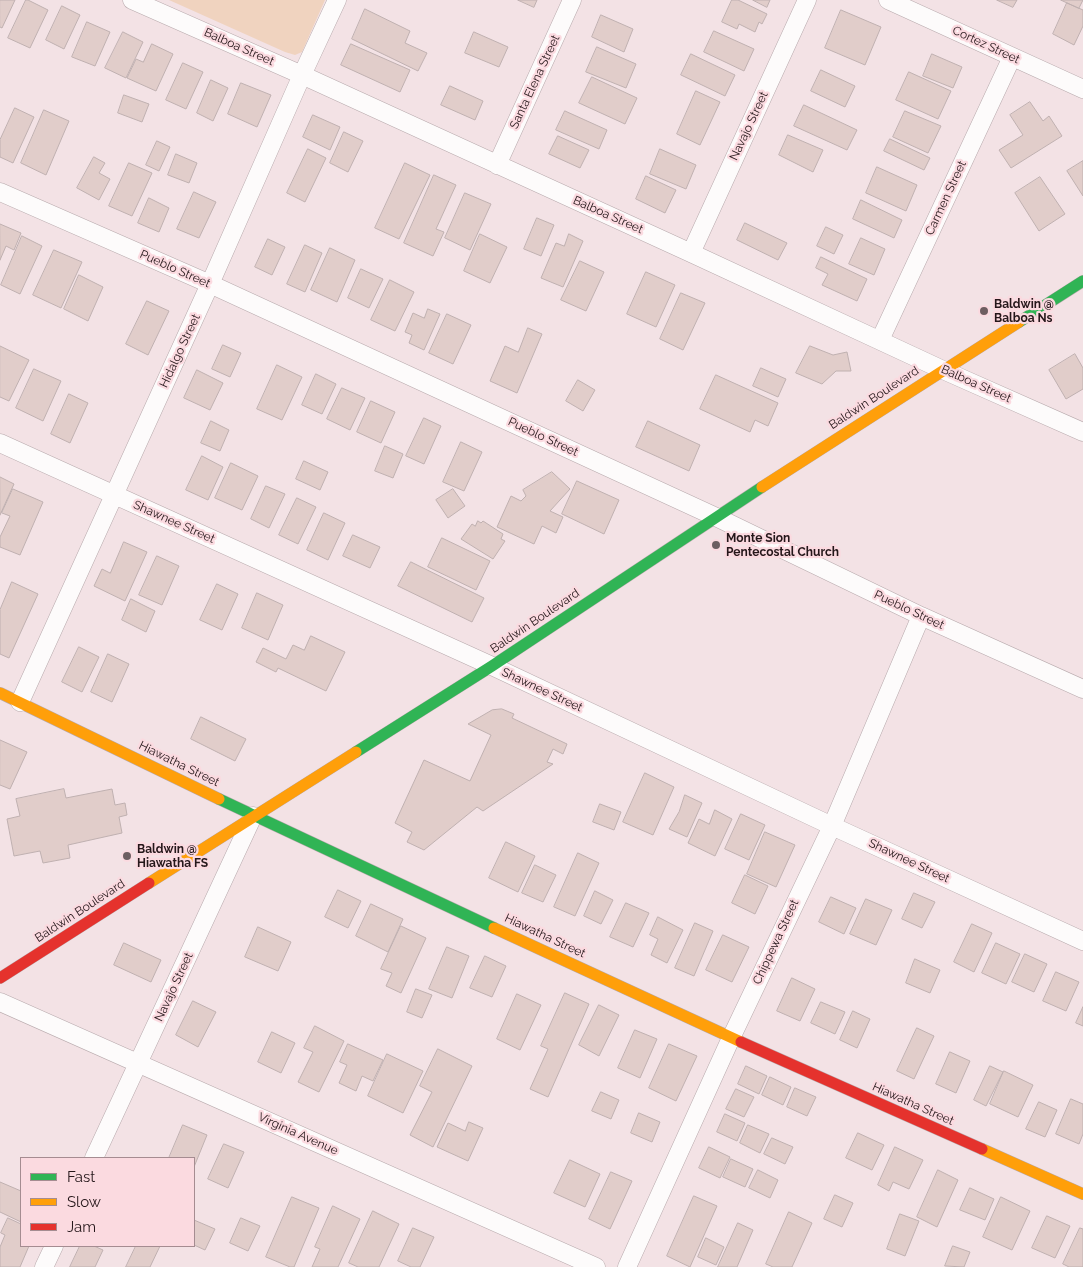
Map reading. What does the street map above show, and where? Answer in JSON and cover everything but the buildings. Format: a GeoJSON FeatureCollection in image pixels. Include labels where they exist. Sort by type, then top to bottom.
{"type":"FeatureCollection","features":[{"type":"Feature","properties":{"kind":"main road","name":"Baldwin Boulevard"},"geometry":{"type":"LineString","coordinates":[[0,978],[492,666],[716,517],[1083,282]]}},
{"type":"Feature","properties":{"kind":"main road","name":"Hiawatha Street"},"geometry":{"type":"LineString","coordinates":[[0,693],[253,816],[731,1038],[1083,1194]]}},
{"type":"Feature","properties":{"kind":"street","name":"Balboa Street"},"geometry":{"type":"LineString","coordinates":[[132,0],[302,75],[1083,432]]}},
{"type":"Feature","properties":{"kind":"street","name":"Hidalgo Street"},"geometry":{"type":"LineString","coordinates":[[20,702],[337,0]]}},
{"type":"Feature","properties":{"kind":"street","name":"Santa Elena Street"},"geometry":{"type":"LineString","coordinates":[[497,165],[572,0]]}},
{"type":"Feature","properties":{"kind":"street","name":"Navajo Street"},"geometry":{"type":"LineString","coordinates":[[691,253],[807,0]]}},
{"type":"Feature","properties":{"kind":"street","name":"Cortez Street"},"geometry":{"type":"LineString","coordinates":[[888,0],[1083,89]]}},
{"type":"Feature","properties":{"kind":"street","name":"Carmen Street"},"geometry":{"type":"LineString","coordinates":[[880,340],[1012,57]]}},
{"type":"Feature","properties":{"kind":"street","name":"Pueblo Street"},"geometry":{"type":"LineString","coordinates":[[0,192],[210,284],[716,517],[921,616],[1083,688]]}},
{"type":"Feature","properties":{"kind":"street","name":"Shawnee Street"},"geometry":{"type":"LineString","coordinates":[[0,443],[492,666],[832,826],[1083,941]]}},
{"type":"Feature","properties":{"kind":"street","name":"Chippewa Street"},"geometry":{"type":"LineString","coordinates":[[627,1267],[731,1038],[832,826],[921,616]]}},
{"type":"Feature","properties":{"kind":"street","name":"Navajo Street"},"geometry":{"type":"LineString","coordinates":[[94,1157],[253,816]]}},
{"type":"Feature","properties":{"kind":"street","name":"Virginia Avenue"},"geometry":{"type":"LineString","coordinates":[[0,1002],[596,1267]]}},
{"type":"Feature","properties":{"kind":"street"},"geometry":{"type":"LineString","coordinates":[[44,1267],[54,1247]]}},
{"type":"Feature","properties":{"kind":"shaded area"},"geometry":{"type":"Polygon","coordinates":[[[169,0],[325,0],[302,52],[295,55],[169,0]]]}},
{"type":"Feature","properties":{"kind":"traffic: fast"},"geometry":{"type":"LineString","coordinates":[[1019,322],[1083,281]]}},
{"type":"Feature","properties":{"kind":"traffic: fast"},"geometry":{"type":"LineString","coordinates":[[356,752],[492,666],[762,487]]}},
{"type":"Feature","properties":{"kind":"traffic: fast"},"geometry":{"type":"LineString","coordinates":[[219,799],[494,928]]}},
{"type":"Feature","properties":{"kind":"traffic: slow"},"geometry":{"type":"LineString","coordinates":[[762,487],[1019,322]]}},
{"type":"Feature","properties":{"kind":"traffic: slow"},"geometry":{"type":"LineString","coordinates":[[0,693],[219,799]]}},
{"type":"Feature","properties":{"kind":"traffic: slow"},"geometry":{"type":"LineString","coordinates":[[149,883],[356,752]]}},
{"type":"Feature","properties":{"kind":"traffic: slow"},"geometry":{"type":"LineString","coordinates":[[494,928],[741,1042]]}},
{"type":"Feature","properties":{"kind":"traffic: slow"},"geometry":{"type":"LineString","coordinates":[[982,1149],[1083,1194]]}},
{"type":"Feature","properties":{"kind":"traffic: jam"},"geometry":{"type":"LineString","coordinates":[[0,978],[149,883]]}},
{"type":"Feature","properties":{"kind":"traffic: jam"},"geometry":{"type":"LineString","coordinates":[[741,1042],[982,1149]]}},
{"type":"Feature","properties":{"kind":"place","name":"Baldwin @ Balboa Ns"},"geometry":{"type":"Point","coordinates":[984,311]}},
{"type":"Feature","properties":{"kind":"place","name":"Monte Sion Pentecostal Church"},"geometry":{"type":"Point","coordinates":[716,545]}},
{"type":"Feature","properties":{"kind":"place","name":"Baldwin @ Hiawatha FS"},"geometry":{"type":"Point","coordinates":[127,856]}}]}
